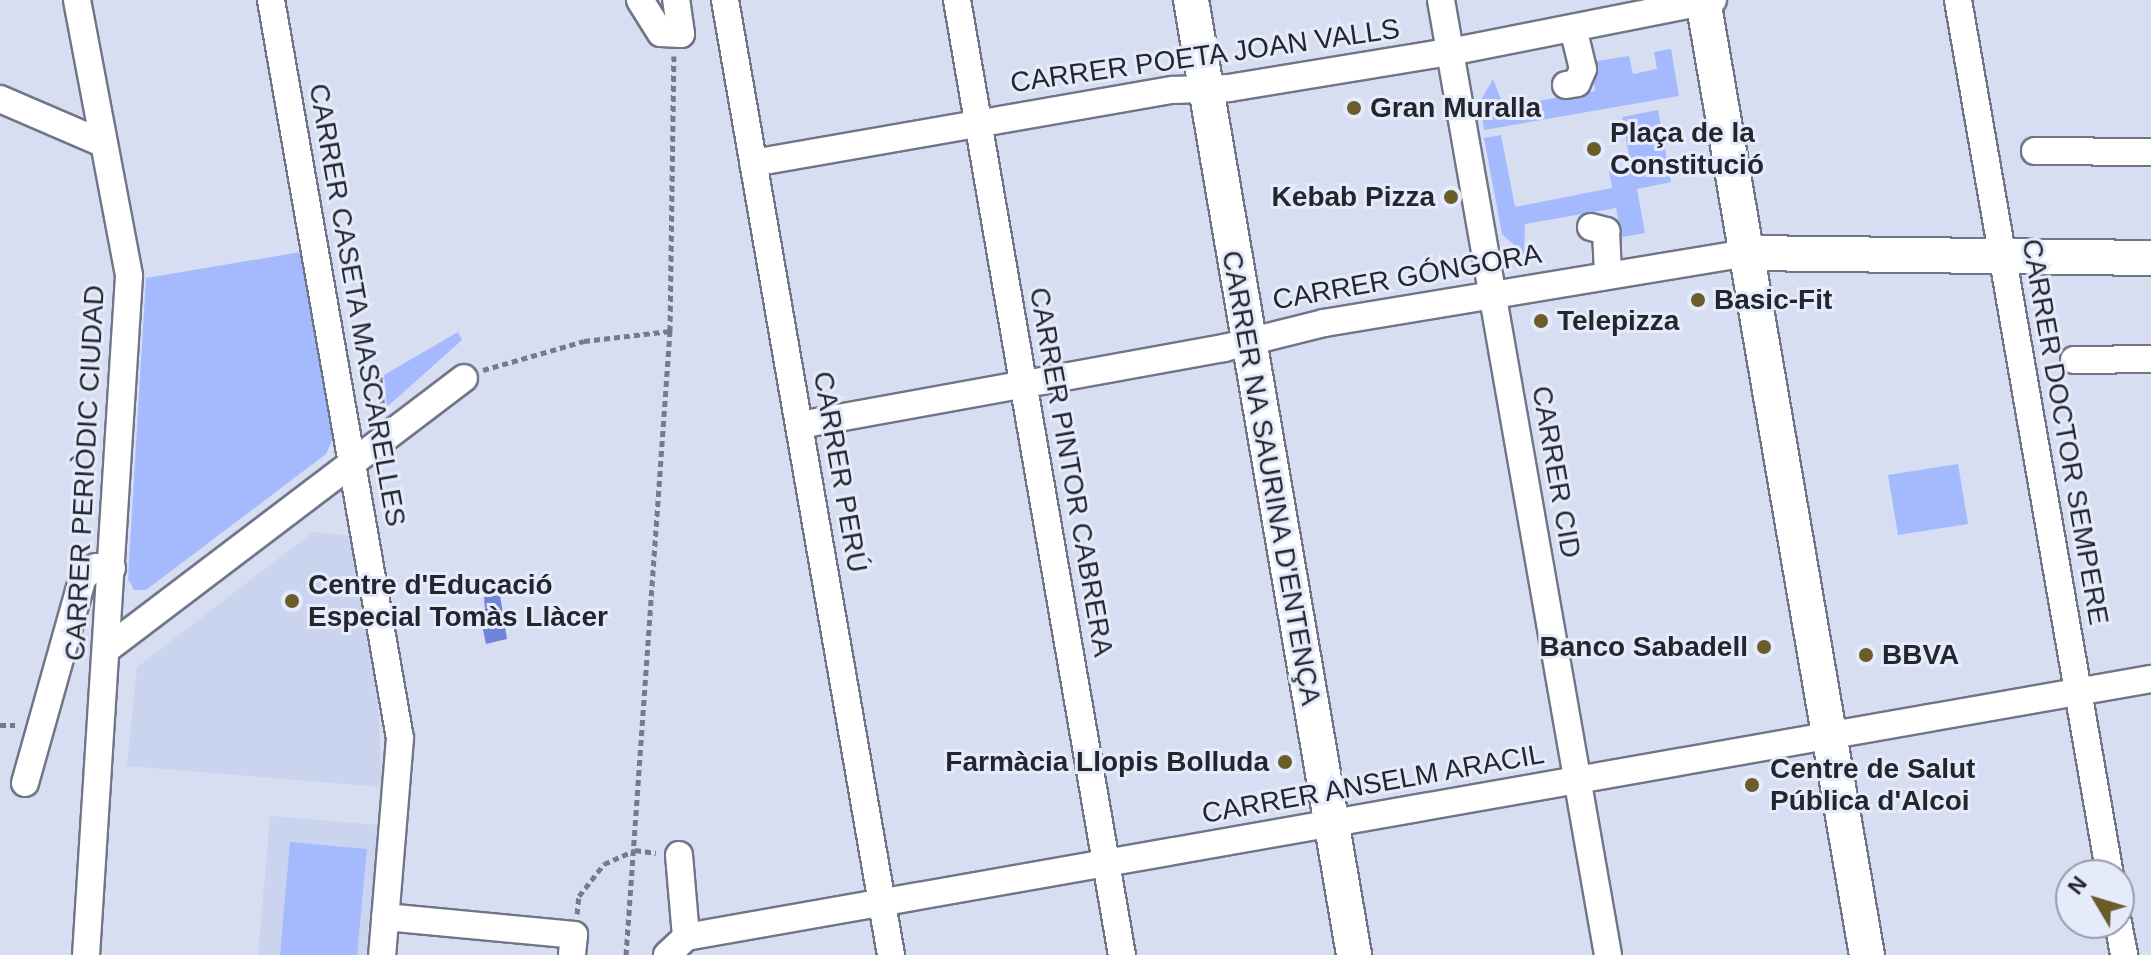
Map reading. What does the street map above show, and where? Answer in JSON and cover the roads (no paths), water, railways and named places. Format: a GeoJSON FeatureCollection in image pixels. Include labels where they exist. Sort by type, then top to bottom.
{"type":"FeatureCollection","features":[{"type":"Feature","properties":{"kind":"main road","name":"CARRER NA SAURINA D'ENTENÇA"},"geometry":{"type":"LineString","coordinates":[[1191,0],[1354,955]]}},
{"type":"Feature","properties":{"kind":"main road"},"geometry":{"type":"LineString","coordinates":[[1706,1],[1745,253],[1867,955]]}},
{"type":"Feature","properties":{"kind":"main road"},"geometry":{"type":"LineString","coordinates":[[1745,253],[2151,258]]}},
{"type":"Feature","properties":{"kind":"street","name":"CARRER PERIÒDIC CIUDAD"},"geometry":{"type":"LineString","coordinates":[[77,0],[129,276],[86,955]]}},
{"type":"Feature","properties":{"kind":"street","name":"CARRER CASETA MASCARELLES"},"geometry":{"type":"LineString","coordinates":[[271,0],[400,738],[382,955]]}},
{"type":"Feature","properties":{"kind":"street"},"geometry":{"type":"LineString","coordinates":[[640,0],[661,33],[674,35],[681,34],[676,0]]}},
{"type":"Feature","properties":{"kind":"street","name":"CARRER PERÚ"},"geometry":{"type":"LineString","coordinates":[[725,0],[891,955]]}},
{"type":"Feature","properties":{"kind":"street","name":"CARRER PINTOR CABRERA"},"geometry":{"type":"LineString","coordinates":[[957,0],[1122,955]]}},
{"type":"Feature","properties":{"kind":"street","name":"CARRER CID"},"geometry":{"type":"LineString","coordinates":[[1441,0],[1608,955]]}},
{"type":"Feature","properties":{"kind":"street","name":"CARRER DOCTOR SEMPERE"},"geometry":{"type":"LineString","coordinates":[[1958,0],[2107,859]]}},
{"type":"Feature","properties":{"kind":"street","name":"CARRER POETA JOAN VALLS"},"geometry":{"type":"LineString","coordinates":[[753,163],[978,122],[1450,52],[1706,1]]}},
{"type":"Feature","properties":{"kind":"street"},"geometry":{"type":"LineString","coordinates":[[1566,85],[1577,83],[1583,69],[1573,28]]}},
{"type":"Feature","properties":{"kind":"street"},"geometry":{"type":"LineString","coordinates":[[0,99],[102,143]]}},
{"type":"Feature","properties":{"kind":"street"},"geometry":{"type":"LineString","coordinates":[[2035,151],[2151,152]]}},
{"type":"Feature","properties":{"kind":"street"},"geometry":{"type":"LineString","coordinates":[[1591,227],[1606,231],[1608,274]]}},
{"type":"Feature","properties":{"kind":"street","name":"CARRER GÓNGORA"},"geometry":{"type":"LineString","coordinates":[[800,425],[1492,294],[1745,253]]}},
{"type":"Feature","properties":{"kind":"street"},"geometry":{"type":"LineString","coordinates":[[2074,360],[2151,359]]}},
{"type":"Feature","properties":{"kind":"street"},"geometry":{"type":"LineString","coordinates":[[107,649],[464,378]]}},
{"type":"Feature","properties":{"kind":"street"},"geometry":{"type":"LineString","coordinates":[[25,783],[83,577],[96,567],[112,568]]}},
{"type":"Feature","properties":{"kind":"street","name":"CARRER ANSELM ARACIL"},"geometry":{"type":"LineString","coordinates":[[679,855],[677,946],[1106,863],[2151,679]]}},
{"type":"Feature","properties":{"kind":"street"},"geometry":{"type":"LineString","coordinates":[[385,917],[573,945]]}},
{"type":"Feature","properties":{"kind":"place","name":"Gran Muralla"},"geometry":{"type":"Point","coordinates":[1354,108]}},
{"type":"Feature","properties":{"kind":"place","name":"Plaça de la Constitució"},"geometry":{"type":"Point","coordinates":[1594,149]}},
{"type":"Feature","properties":{"kind":"place","name":"Kebab Pizza"},"geometry":{"type":"Point","coordinates":[1451,197]}},
{"type":"Feature","properties":{"kind":"place","name":"Basic-Fit"},"geometry":{"type":"Point","coordinates":[1698,300]}},
{"type":"Feature","properties":{"kind":"place","name":"Telepizza"},"geometry":{"type":"Point","coordinates":[1541,321]}},
{"type":"Feature","properties":{"kind":"place","name":"Centre d'Educació Especial Tomàs Llàcer"},"geometry":{"type":"Point","coordinates":[292,601]}},
{"type":"Feature","properties":{"kind":"place","name":"Banco Sabadell"},"geometry":{"type":"Point","coordinates":[1764,647]}},
{"type":"Feature","properties":{"kind":"place","name":"BBVA"},"geometry":{"type":"Point","coordinates":[1866,655]}},
{"type":"Feature","properties":{"kind":"place","name":"Farmàcia Llopis Bolluda"},"geometry":{"type":"Point","coordinates":[1285,762]}},
{"type":"Feature","properties":{"kind":"place","name":"Centre de Salut Pública d'Alcoi"},"geometry":{"type":"Point","coordinates":[1752,785]}}]}
